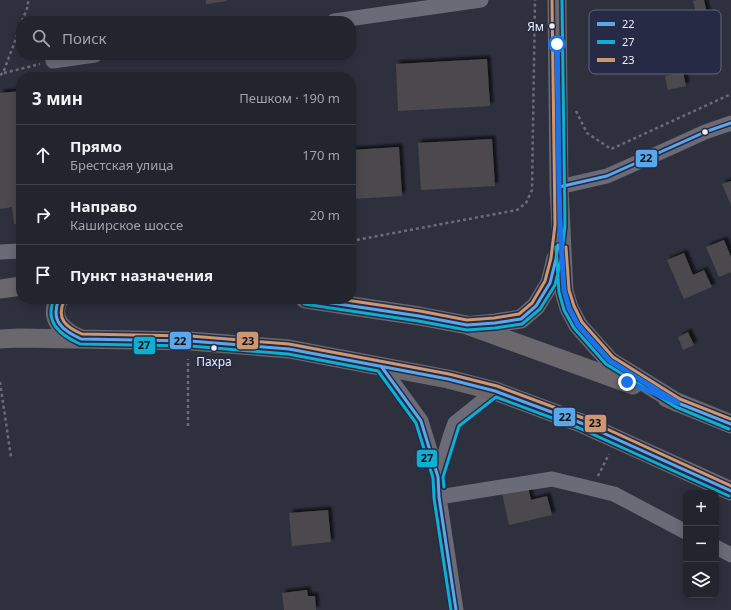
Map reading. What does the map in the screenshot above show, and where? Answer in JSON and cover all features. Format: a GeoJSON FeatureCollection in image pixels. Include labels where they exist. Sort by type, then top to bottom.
{"type":"FeatureCollection","features":[{"type":"Feature","properties":{"kind":"main road"},"geometry":{"type":"LineString","coordinates":[[557,0],[560,225],[564,290],[569,308],[578,325],[610,361],[678,403]]}},
{"type":"Feature","properties":{"kind":"main road"},"geometry":{"type":"LineString","coordinates":[[467,326],[495,324],[521,319],[536,306],[550,283],[556,259],[560,225]]}},
{"type":"Feature","properties":{"kind":"main road"},"geometry":{"type":"LineString","coordinates":[[0,289],[16,287]]}},
{"type":"Feature","properties":{"kind":"main road"},"geometry":{"type":"LineString","coordinates":[[56,304],[55,313],[62,328],[70,335],[81,339]]}},
{"type":"Feature","properties":{"kind":"main road"},"geometry":{"type":"LineString","coordinates":[[339,304],[419,316],[467,326],[637,386],[731,424]]}},
{"type":"Feature","properties":{"kind":"main road"},"geometry":{"type":"LineString","coordinates":[[0,339],[20,338],[190,341],[289,349],[448,379],[495,391],[581,423],[731,491]]}},
{"type":"Feature","properties":{"kind":"street"},"geometry":{"type":"LineString","coordinates":[[356,18],[482,0]]}},
{"type":"Feature","properties":{"kind":"street"},"geometry":{"type":"LineString","coordinates":[[53,61],[60,60]]}},
{"type":"Feature","properties":{"kind":"street"},"geometry":{"type":"LineString","coordinates":[[559,187],[607,176],[705,132],[731,123]]}},
{"type":"Feature","properties":{"kind":"street"},"geometry":{"type":"LineString","coordinates":[[0,252],[16,251]]}},
{"type":"Feature","properties":{"kind":"street"},"geometry":{"type":"LineString","coordinates":[[381,366],[421,421],[438,477],[456,610]]}},
{"type":"Feature","properties":{"kind":"street"},"geometry":{"type":"LineString","coordinates":[[438,477],[455,423],[495,391]]}},
{"type":"Feature","properties":{"kind":"street"},"geometry":{"type":"LineString","coordinates":[[440,497],[552,479],[614,494],[683,530]]}},
{"type":"Feature","properties":{"kind":"street"},"geometry":{"type":"LineString","coordinates":[[719,549],[731,555]]}},
{"type":"Feature","properties":{"kind":"path"},"geometry":{"type":"LineString","coordinates":[[24,16],[28,6],[28,0]]}},
{"type":"Feature","properties":{"kind":"path"},"geometry":{"type":"LineString","coordinates":[[356,240],[517,210],[526,203],[532,190],[535,0]]}},
{"type":"Feature","properties":{"kind":"path"},"geometry":{"type":"LineString","coordinates":[[2,74],[16,38]]}},
{"type":"Feature","properties":{"kind":"path"},"geometry":{"type":"LineString","coordinates":[[2,74],[53,61]]}},
{"type":"Feature","properties":{"kind":"path"},"geometry":{"type":"LineString","coordinates":[[573,104],[587,133],[611,149],[731,94]]}},
{"type":"Feature","properties":{"kind":"path"},"geometry":{"type":"LineString","coordinates":[[188,359],[188,426]]}},
{"type":"Feature","properties":{"kind":"path"},"geometry":{"type":"LineString","coordinates":[[0,382],[11,457]]}},
{"type":"Feature","properties":{"kind":"path"},"geometry":{"type":"LineString","coordinates":[[592,489],[611,450]]}},
{"type":"Feature","properties":{"kind":"building"},"geometry":{"type":"Polygon","coordinates":[[[206,0],[226,0],[227,1],[206,4],[206,0]]]}},
{"type":"Feature","properties":{"kind":"building"},"geometry":{"type":"Polygon","coordinates":[[[704,0],[706,10],[695,10],[693,1],[704,0]]]}},
{"type":"Feature","properties":{"kind":"building"},"geometry":{"type":"Polygon","coordinates":[[[487,59],[490,106],[398,111],[396,64],[487,59]]]}},
{"type":"Feature","properties":{"kind":"building"},"geometry":{"type":"Polygon","coordinates":[[[683,74],[686,86],[668,90],[665,76],[683,74]]]}},
{"type":"Feature","properties":{"kind":"building"},"geometry":{"type":"Polygon","coordinates":[[[16,91],[16,224],[14,224],[12,207],[0,209],[0,93],[16,91]]]}},
{"type":"Feature","properties":{"kind":"building"},"geometry":{"type":"Polygon","coordinates":[[[492,139],[495,186],[421,190],[418,143],[492,139]]]}},
{"type":"Feature","properties":{"kind":"building"},"geometry":{"type":"Polygon","coordinates":[[[399,147],[402,196],[356,199],[356,150],[399,147]]]}},
{"type":"Feature","properties":{"kind":"building"},"geometry":{"type":"Polygon","coordinates":[[[731,181],[731,205],[722,184],[731,181]]]}},
{"type":"Feature","properties":{"kind":"building"},"geometry":{"type":"Polygon","coordinates":[[[724,240],[731,257],[731,272],[719,277],[706,247],[724,240]]]}},
{"type":"Feature","properties":{"kind":"building"},"geometry":{"type":"Polygon","coordinates":[[[684,253],[693,275],[704,270],[712,287],[684,299],[667,260],[684,253]]]}},
{"type":"Feature","properties":{"kind":"building"},"geometry":{"type":"Polygon","coordinates":[[[688,332],[694,345],[683,350],[678,337],[688,332]]]}},
{"type":"Feature","properties":{"kind":"building"},"geometry":{"type":"Polygon","coordinates":[[[528,487],[531,500],[547,496],[552,515],[509,525],[502,493],[528,487]]]}},
{"type":"Feature","properties":{"kind":"building"},"geometry":{"type":"Polygon","coordinates":[[[328,510],[331,542],[292,546],[289,513],[328,510]]]}},
{"type":"Feature","properties":{"kind":"building"},"geometry":{"type":"Polygon","coordinates":[[[307,590],[308,596],[315,596],[316,610],[284,610],[282,593],[307,590]]]}},
{"type":"Feature","properties":{"kind":"transit line","name":"23"},"geometry":{"type":"LineString","coordinates":[[356,302],[467,320],[519,314],[532,303],[545,281],[551,258],[555,225],[552,0]]}},
{"type":"Feature","properties":{"kind":"transit line","name":"27"},"geometry":{"type":"LineString","coordinates":[[304,304],[467,330],[522,324],[540,309],[555,285],[561,260],[565,226],[562,0]]}},
{"type":"Feature","properties":{"kind":"transit line","name":"22"},"geometry":{"type":"LineString","coordinates":[[559,187],[607,176],[705,132],[731,123]]}},
{"type":"Feature","properties":{"kind":"transit line","name":"22"},"geometry":{"type":"LineString","coordinates":[[559,187],[564,291],[569,308],[578,325],[610,361],[678,403],[731,424]]}},
{"type":"Feature","properties":{"kind":"transit line","name":"22"},"geometry":{"type":"LineString","coordinates":[[339,304],[467,325],[521,319],[536,306],[550,283],[558,245]]}},
{"type":"Feature","properties":{"kind":"transit line","name":"27"},"geometry":{"type":"LineString","coordinates":[[556,247],[559,292],[564,310],[574,328],[606,364],[676,407],[729,429]]}},
{"type":"Feature","properties":{"kind":"transit line","name":"23"},"geometry":{"type":"LineString","coordinates":[[566,247],[569,290],[574,306],[582,322],[613,357],[680,399],[731,419]]}},
{"type":"Feature","properties":{"kind":"transit line","name":"27"},"geometry":{"type":"LineString","coordinates":[[52,304],[51,314],[56,327],[60,332],[80,344],[190,346],[288,354],[378,371],[416,423],[433,478],[434,498],[451,610]]}},
{"type":"Feature","properties":{"kind":"transit line","name":"22"},"geometry":{"type":"LineString","coordinates":[[58,304],[56,313],[60,324],[68,332],[81,339],[190,341],[289,349],[448,379],[495,391],[581,423],[731,491]]}},
{"type":"Feature","properties":{"kind":"transit line","name":"23"},"geometry":{"type":"LineString","coordinates":[[63,304],[61,313],[64,322],[82,334],[190,336],[289,344],[449,374],[497,386],[583,418],[731,486]]}},
{"type":"Feature","properties":{"kind":"transit line","name":"22"},"geometry":{"type":"LineString","coordinates":[[381,366],[421,421],[438,477],[439,497],[456,610]]}},
{"type":"Feature","properties":{"kind":"transit line","name":"27"},"geometry":{"type":"LineString","coordinates":[[444,487],[443,477],[459,426],[496,397],[579,428],[729,496]]}},
{"type":"Feature","properties":{"kind":"place","name":"Ям"},"geometry":{"type":"Point","coordinates":[552,26]}},
{"type":"Feature","properties":{"kind":"place","name":"Пахра"},"geometry":{"type":"Point","coordinates":[214,348]}},
{"type":"Feature","properties":{"kind":"route"},"geometry":{"type":"LineString","coordinates":[[557,44],[560,225],[564,290],[569,308],[578,325],[610,361],[678,403],[627,382]]}}]}
